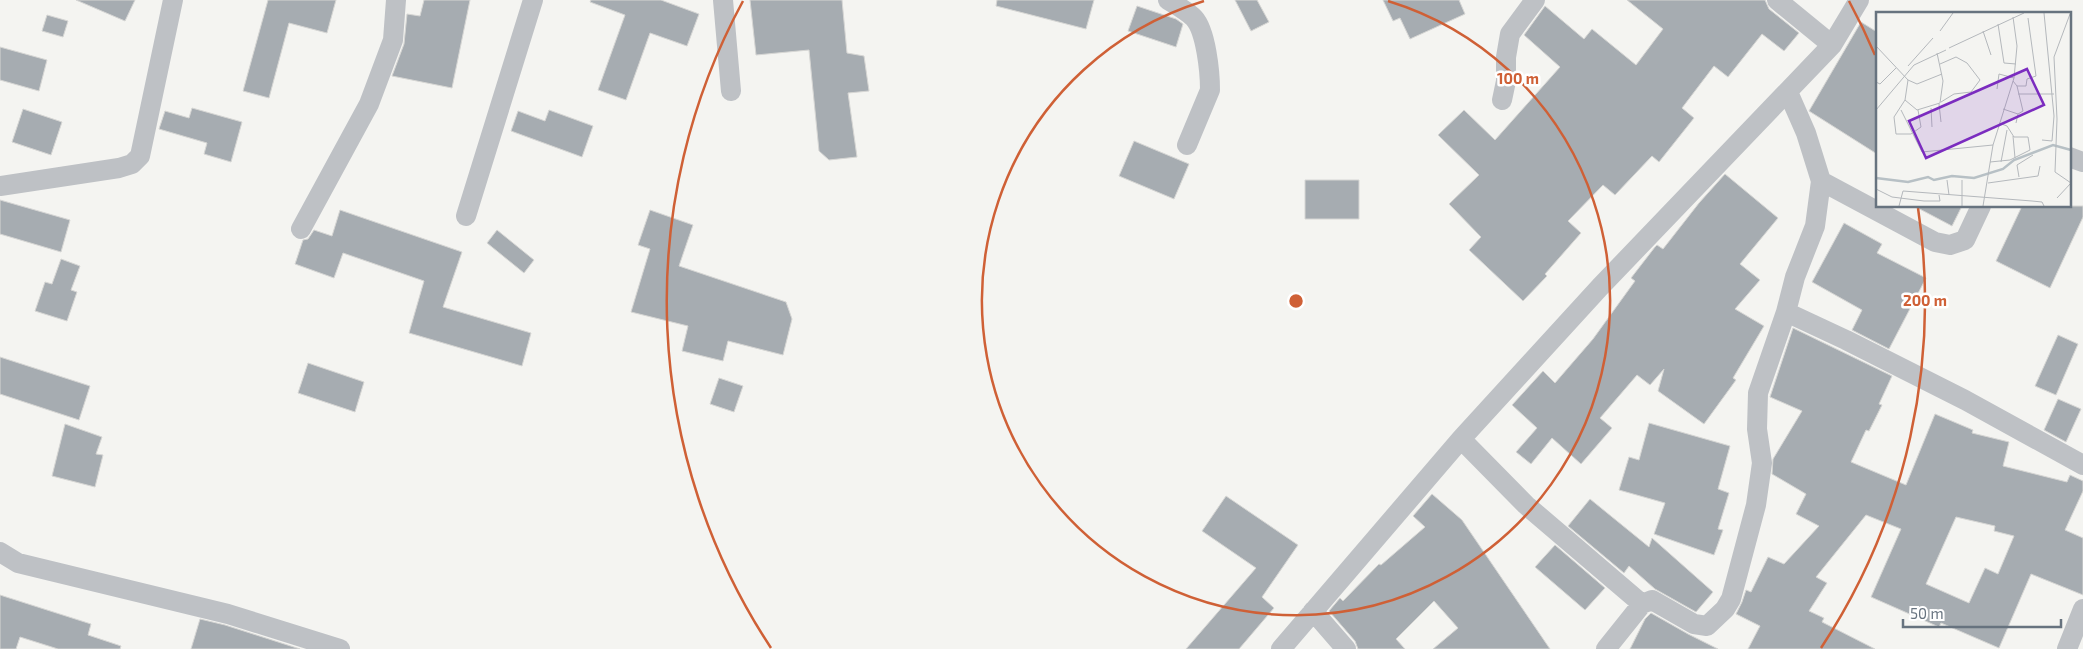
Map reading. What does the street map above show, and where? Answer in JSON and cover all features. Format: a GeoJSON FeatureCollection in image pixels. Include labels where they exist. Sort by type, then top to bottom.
{"type":"FeatureCollection","features":[{"type":"Feature","properties":{"kind":"street"},"geometry":{"type":"LineString","coordinates":[[0,186],[119,168],[132,164],[140,156],[173,0]]}},
{"type":"Feature","properties":{"kind":"street"},"geometry":{"type":"LineString","coordinates":[[301,229],[369,104],[392,40],[396,0]]}},
{"type":"Feature","properties":{"kind":"street"},"geometry":{"type":"LineString","coordinates":[[466,216],[533,0]]}},
{"type":"Feature","properties":{"kind":"street"},"geometry":{"type":"LineString","coordinates":[[722,0],[731,90]]}},
{"type":"Feature","properties":{"kind":"street"},"geometry":{"type":"LineString","coordinates":[[1168,0],[1194,18],[1201,29],[1210,80],[1210,90],[1187,145]]}},
{"type":"Feature","properties":{"kind":"street"},"geometry":{"type":"LineString","coordinates":[[1502,100],[1506,81],[1506,57],[1510,34],[1535,0]]}},
{"type":"Feature","properties":{"kind":"street"},"geometry":{"type":"LineString","coordinates":[[1777,0],[1832,45]]}},
{"type":"Feature","properties":{"kind":"street"},"geometry":{"type":"LineString","coordinates":[[1281,649],[1461,439],[1600,287],[1832,45],[1859,0]]}},
{"type":"Feature","properties":{"kind":"street"},"geometry":{"type":"LineString","coordinates":[[1606,649],[1642,604],[1652,600],[1694,624],[1707,626],[1725,609],[1731,599],[1756,505],[1762,463],[1757,429],[1758,393],[1786,312],[1795,277],[1815,226],[1821,181],[1808,140],[1788,92]]}},
{"type":"Feature","properties":{"kind":"street"},"geometry":{"type":"LineString","coordinates":[[2070,157],[2083,162]]}},
{"type":"Feature","properties":{"kind":"street"},"geometry":{"type":"LineString","coordinates":[[1821,181],[1935,242],[1950,244],[1965,240],[1980,208]]}},
{"type":"Feature","properties":{"kind":"street"},"geometry":{"type":"LineString","coordinates":[[1786,312],[1957,396],[2083,465]]}},
{"type":"Feature","properties":{"kind":"street"},"geometry":{"type":"LineString","coordinates":[[1461,439],[1526,505],[1642,604]]}},
{"type":"Feature","properties":{"kind":"street"},"geometry":{"type":"LineString","coordinates":[[0,552],[18,563],[228,614],[340,649]]}},
{"type":"Feature","properties":{"kind":"street"},"geometry":{"type":"LineString","coordinates":[[2067,649],[2083,609]]}},
{"type":"Feature","properties":{"kind":"street"},"geometry":{"type":"LineString","coordinates":[[1313,611],[1346,649]]}},
{"type":"Feature","properties":{"kind":"building"},"geometry":{"type":"Polygon","coordinates":[[[76,0],[135,0],[125,21],[76,0]]]}},
{"type":"Feature","properties":{"kind":"building"},"geometry":{"type":"Polygon","coordinates":[[[268,0],[336,0],[327,33],[289,23],[269,98],[243,91],[268,0]]]}},
{"type":"Feature","properties":{"kind":"building"},"geometry":{"type":"Polygon","coordinates":[[[424,0],[470,0],[452,88],[392,76],[404,44],[407,14],[420,16],[424,0]]]}},
{"type":"Feature","properties":{"kind":"building"},"geometry":{"type":"Polygon","coordinates":[[[591,0],[661,0],[699,14],[687,46],[650,33],[626,100],[598,90],[625,15],[590,2],[591,0]]]}},
{"type":"Feature","properties":{"kind":"building"},"geometry":{"type":"Polygon","coordinates":[[[750,0],[842,0],[847,53],[864,56],[869,91],[848,93],[857,157],[829,160],[819,151],[809,50],[756,55],[750,0]]]}},
{"type":"Feature","properties":{"kind":"building"},"geometry":{"type":"Polygon","coordinates":[[[997,0],[1094,0],[1086,29],[996,6],[997,0]]]}},
{"type":"Feature","properties":{"kind":"building"},"geometry":{"type":"Polygon","coordinates":[[[1235,0],[1257,0],[1269,22],[1251,31],[1235,0]]]}},
{"type":"Feature","properties":{"kind":"building"},"geometry":{"type":"Polygon","coordinates":[[[1383,0],[1459,0],[1465,14],[1410,39],[1400,18],[1393,21],[1383,0]]]}},
{"type":"Feature","properties":{"kind":"building"},"geometry":{"type":"Polygon","coordinates":[[[1627,0],[1765,0],[1769,9],[1799,33],[1784,51],[1762,34],[1728,77],[1714,66],[1682,108],[1694,118],[1659,162],[1652,156],[1615,195],[1603,185],[1568,221],[1581,233],[1545,274],[1547,276],[1523,301],[1469,250],[1481,237],[1449,204],[1479,175],[1438,135],[1464,110],[1495,140],[1560,67],[1524,35],[1545,6],[1584,39],[1592,29],[1636,65],[1663,29],[1627,0]]]}},
{"type":"Feature","properties":{"kind":"building"},"geometry":{"type":"Polygon","coordinates":[[[1137,6],[1176,19],[1183,24],[1176,47],[1128,31],[1137,6]]]}},
{"type":"Feature","properties":{"kind":"building"},"geometry":{"type":"Polygon","coordinates":[[[47,15],[68,21],[63,37],[42,31],[47,15]]]}},
{"type":"Feature","properties":{"kind":"building"},"geometry":{"type":"Polygon","coordinates":[[[1861,22],[1876,31],[1876,153],[1809,111],[1861,22]]]}},
{"type":"Feature","properties":{"kind":"building"},"geometry":{"type":"Polygon","coordinates":[[[0,47],[47,60],[39,91],[0,80],[0,47]]]}},
{"type":"Feature","properties":{"kind":"building"},"geometry":{"type":"Polygon","coordinates":[[[192,108],[242,122],[231,162],[204,154],[207,143],[159,129],[165,111],[189,118],[192,108]]]}},
{"type":"Feature","properties":{"kind":"building"},"geometry":{"type":"Polygon","coordinates":[[[23,109],[62,122],[51,155],[12,142],[23,109]]]}},
{"type":"Feature","properties":{"kind":"building"},"geometry":{"type":"Polygon","coordinates":[[[549,110],[593,126],[582,157],[511,131],[518,111],[545,121],[549,110]]]}},
{"type":"Feature","properties":{"kind":"building"},"geometry":{"type":"Polygon","coordinates":[[[1134,141],[1189,164],[1174,199],[1119,176],[1134,141]]]}},
{"type":"Feature","properties":{"kind":"building"},"geometry":{"type":"Polygon","coordinates":[[[1725,174],[1778,218],[1740,264],[1760,280],[1735,309],[1764,326],[1733,378],[1736,380],[1704,424],[1658,391],[1664,369],[1650,385],[1637,375],[1600,418],[1612,428],[1581,464],[1552,438],[1531,464],[1516,452],[1537,428],[1512,405],[1543,371],[1555,383],[1593,339],[1635,281],[1631,278],[1655,247],[1657,245],[1663,249],[1699,203],[1725,174]]]}},
{"type":"Feature","properties":{"kind":"building"},"geometry":{"type":"Polygon","coordinates":[[[1305,180],[1359,180],[1359,219],[1305,219],[1305,180]]]}},
{"type":"Feature","properties":{"kind":"building"},"geometry":{"type":"Polygon","coordinates":[[[0,200],[70,220],[61,252],[0,234],[0,200]]]}},
{"type":"Feature","properties":{"kind":"building"},"geometry":{"type":"Polygon","coordinates":[[[2070,206],[2083,206],[2083,217],[2050,288],[1996,261],[2021,208],[2070,208],[2070,206]]]}},
{"type":"Feature","properties":{"kind":"building"},"geometry":{"type":"Polygon","coordinates":[[[1918,208],[1961,208],[1952,226],[1918,208]]]}},
{"type":"Feature","properties":{"kind":"building"},"geometry":{"type":"Polygon","coordinates":[[[340,210],[462,252],[443,307],[531,333],[522,366],[409,333],[424,281],[343,253],[334,278],[295,264],[303,240],[308,239],[314,230],[332,236],[340,210]]]}},
{"type":"Feature","properties":{"kind":"building"},"geometry":{"type":"Polygon","coordinates":[[[650,210],[693,225],[679,266],[786,302],[792,319],[783,355],[728,341],[723,361],[682,351],[688,326],[631,312],[650,249],[638,245],[650,210]]]}},
{"type":"Feature","properties":{"kind":"building"},"geometry":{"type":"Polygon","coordinates":[[[1844,223],[1882,244],[1877,253],[1926,278],[1889,349],[1852,330],[1862,310],[1812,282],[1844,223]]]}},
{"type":"Feature","properties":{"kind":"building"},"geometry":{"type":"Polygon","coordinates":[[[497,230],[534,260],[524,273],[487,243],[497,230]]]}},
{"type":"Feature","properties":{"kind":"building"},"geometry":{"type":"Polygon","coordinates":[[[61,259],[80,266],[71,290],[77,292],[67,321],[35,311],[45,282],[52,284],[61,259]]]}},
{"type":"Feature","properties":{"kind":"building"},"geometry":{"type":"Polygon","coordinates":[[[1793,328],[1892,376],[1879,404],[1882,405],[1869,431],[1866,430],[1851,462],[1906,485],[1935,414],[1973,430],[1972,433],[2009,442],[2003,466],[2067,482],[2070,475],[2083,481],[2083,491],[2065,530],[2083,538],[2083,595],[2031,574],[1999,648],[1941,623],[1939,627],[1871,597],[1901,529],[1866,515],[1816,577],[1827,583],[1809,611],[1824,618],[1822,622],[1875,649],[1748,649],[1760,626],[1736,614],[1746,590],[1751,592],[1768,557],[1784,564],[1819,526],[1796,514],[1806,494],[1772,474],[1773,459],[1802,411],[1770,397],[1793,328]],[[1956,517],[1926,584],[1969,603],[1985,568],[1998,574],[2014,536],[1994,531],[1995,526],[1956,517]]]}},
{"type":"Feature","properties":{"kind":"building"},"geometry":{"type":"Polygon","coordinates":[[[2058,335],[2078,344],[2056,395],[2035,386],[2058,335]]]}},
{"type":"Feature","properties":{"kind":"building"},"geometry":{"type":"Polygon","coordinates":[[[0,357],[90,386],[79,420],[0,394],[0,357]]]}},
{"type":"Feature","properties":{"kind":"building"},"geometry":{"type":"Polygon","coordinates":[[[308,363],[364,382],[355,412],[298,393],[308,363]]]}},
{"type":"Feature","properties":{"kind":"building"},"geometry":{"type":"Polygon","coordinates":[[[719,378],[743,386],[734,412],[710,404],[719,378]]]}},
{"type":"Feature","properties":{"kind":"building"},"geometry":{"type":"Polygon","coordinates":[[[2058,399],[2081,409],[2066,442],[2044,430],[2058,399]]]}},
{"type":"Feature","properties":{"kind":"building"},"geometry":{"type":"Polygon","coordinates":[[[1649,423],[1730,446],[1718,489],[1729,493],[1718,529],[1723,530],[1714,555],[1654,534],[1665,503],[1619,490],[1629,457],[1639,460],[1649,423]]]}},
{"type":"Feature","properties":{"kind":"building"},"geometry":{"type":"Polygon","coordinates":[[[65,424],[102,437],[96,454],[103,455],[95,487],[52,476],[65,424]]]}},
{"type":"Feature","properties":{"kind":"building"},"geometry":{"type":"Polygon","coordinates":[[[1432,494],[1462,520],[1550,649],[1433,649],[1458,628],[1434,601],[1396,639],[1405,649],[1358,649],[1355,641],[1329,611],[1340,598],[1343,601],[1379,564],[1381,565],[1425,527],[1413,516],[1432,494]]]}},
{"type":"Feature","properties":{"kind":"building"},"geometry":{"type":"Polygon","coordinates":[[[1226,496],[1298,545],[1262,597],[1274,608],[1239,649],[1186,649],[1256,568],[1202,531],[1226,496]]]}},
{"type":"Feature","properties":{"kind":"building"},"geometry":{"type":"Polygon","coordinates":[[[1590,499],[1649,547],[1652,538],[1713,592],[1696,612],[1655,589],[1629,566],[1624,573],[1568,526],[1590,499]]]}},
{"type":"Feature","properties":{"kind":"building"},"geometry":{"type":"Polygon","coordinates":[[[1555,545],[1605,588],[1585,610],[1535,567],[1555,545]]]}},
{"type":"Feature","properties":{"kind":"building"},"geometry":{"type":"Polygon","coordinates":[[[0,595],[91,624],[88,635],[121,646],[120,649],[58,649],[20,637],[16,649],[0,649],[0,595]]]}},
{"type":"Feature","properties":{"kind":"building"},"geometry":{"type":"Polygon","coordinates":[[[1651,613],[1718,649],[1630,649],[1645,619],[1651,613]]]}},
{"type":"Feature","properties":{"kind":"building"},"geometry":{"type":"Polygon","coordinates":[[[200,619],[225,625],[300,649],[191,649],[200,619]]]}}]}
